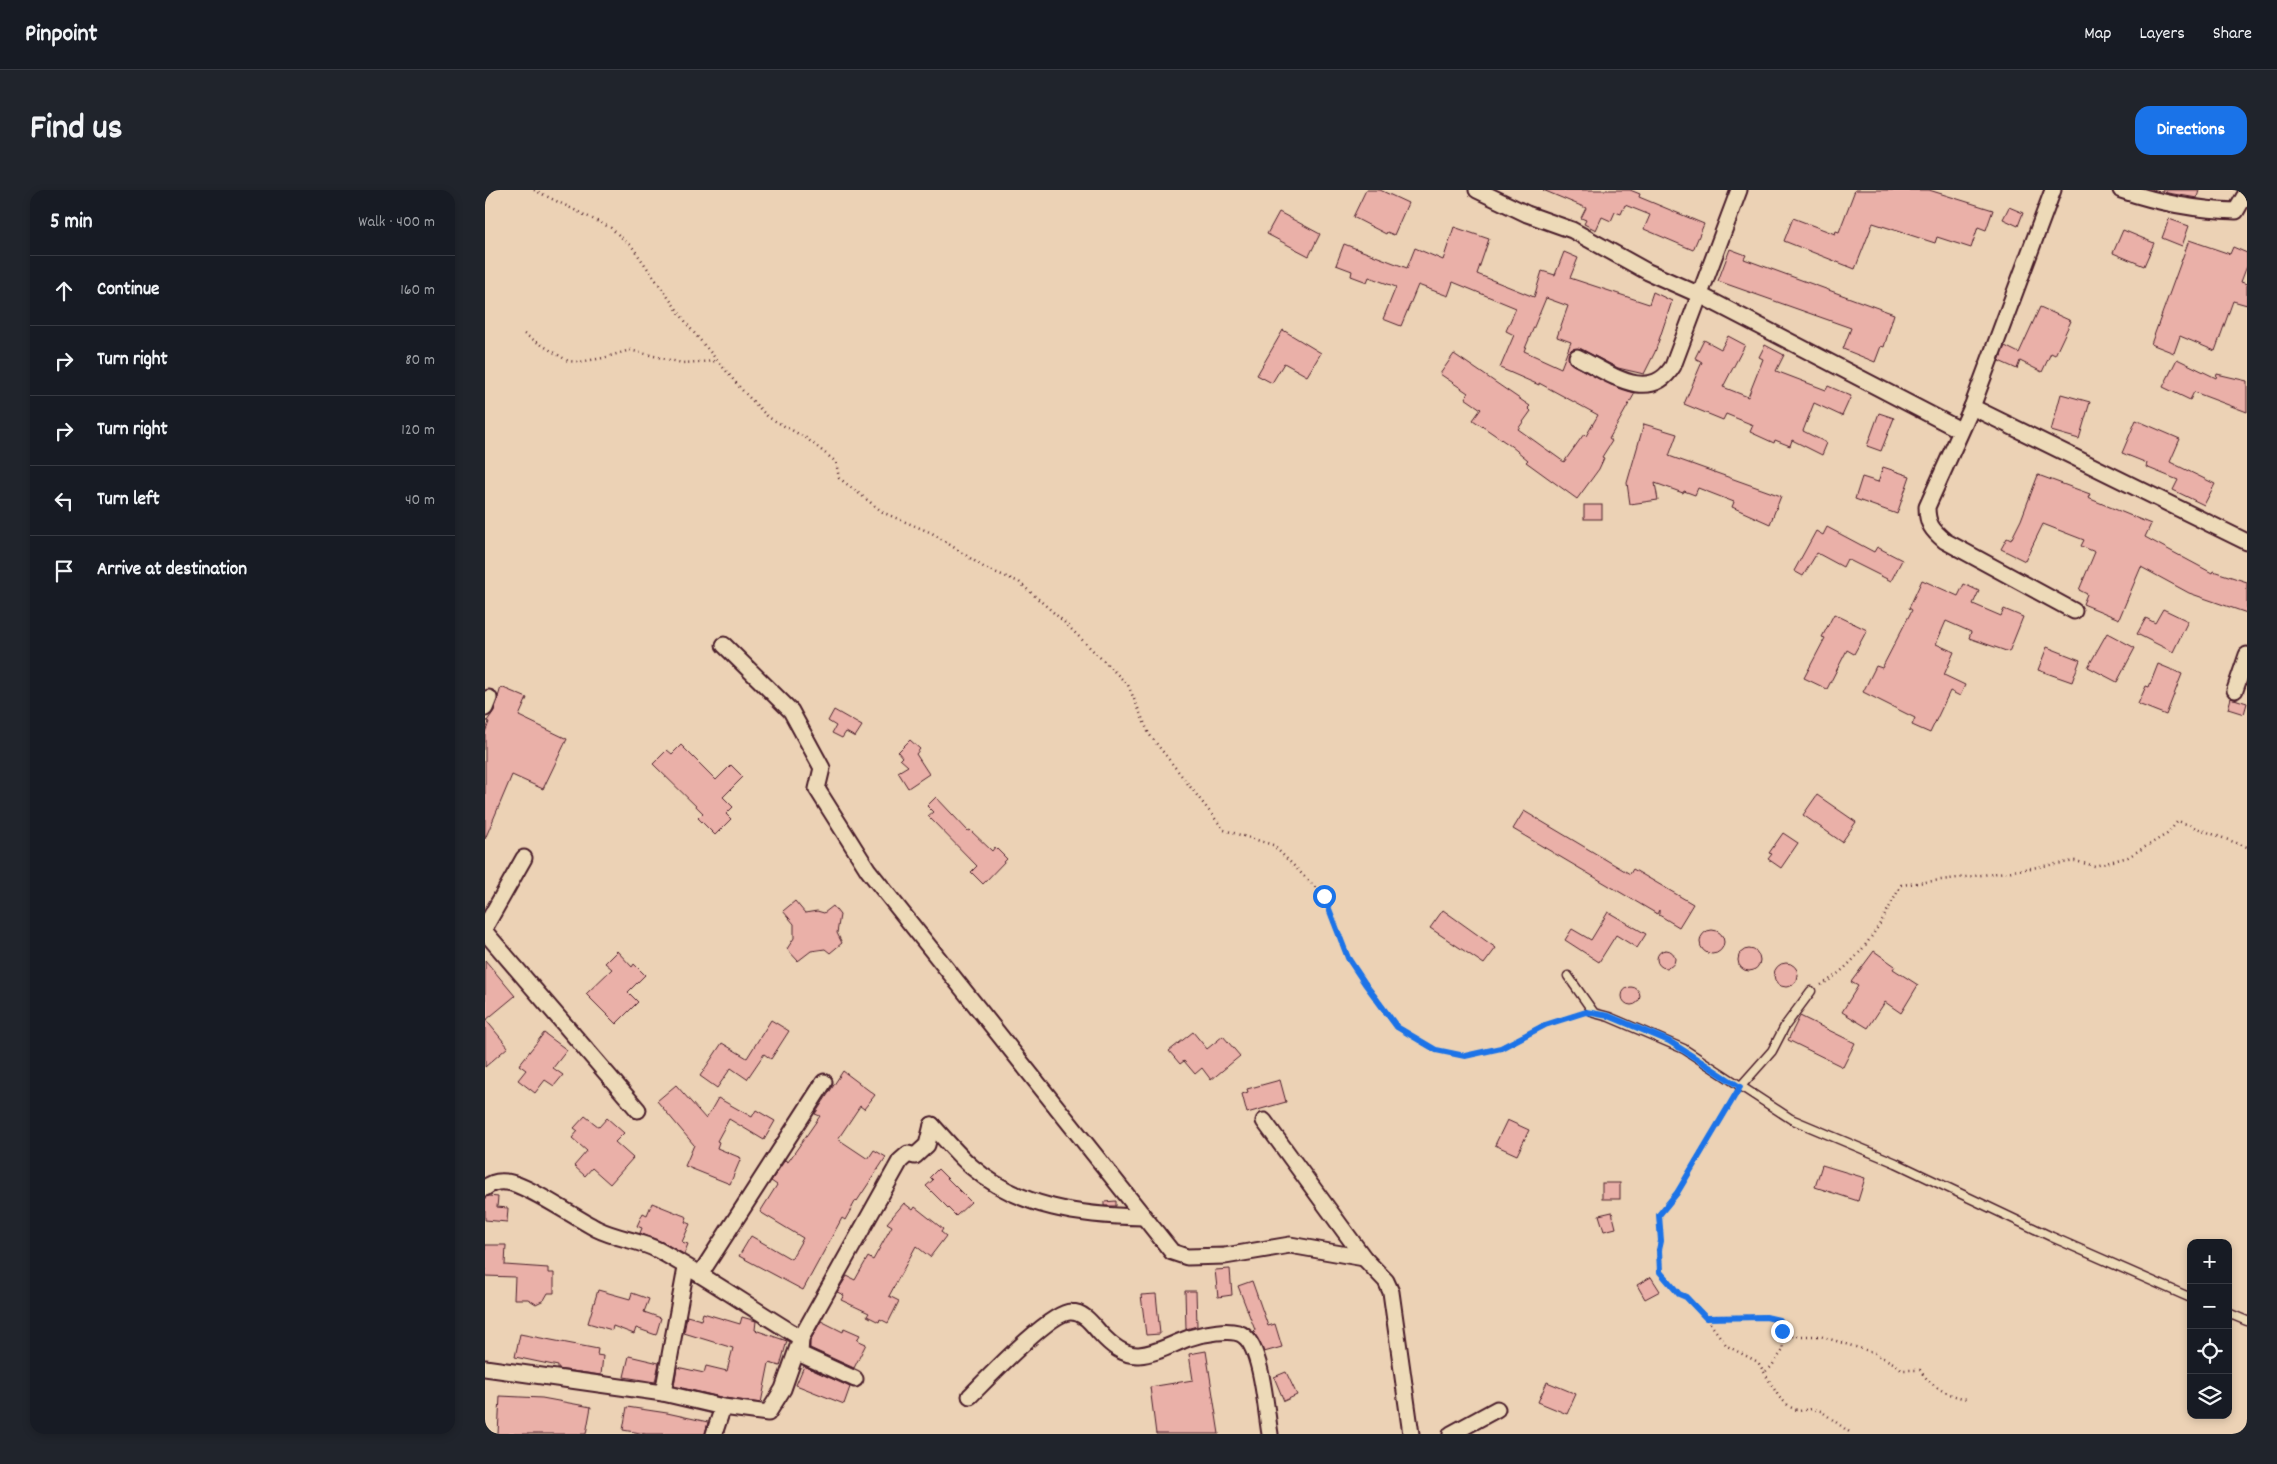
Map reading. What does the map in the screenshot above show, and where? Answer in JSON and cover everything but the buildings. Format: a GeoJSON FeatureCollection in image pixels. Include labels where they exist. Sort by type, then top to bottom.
{"type":"FeatureCollection","features":[{"type":"Feature","properties":{"kind":"street"},"geometry":{"type":"LineString","coordinates":[[1477,190],[1527,214],[1572,230],[1648,272],[1701,296],[1960,430]]}},
{"type":"Feature","properties":{"kind":"street"},"geometry":{"type":"LineString","coordinates":[[1577,357],[1634,384],[1643,386],[1661,380],[1673,366],[1701,296],[1739,190]]}},
{"type":"Feature","properties":{"kind":"street"},"geometry":{"type":"LineString","coordinates":[[2053,190],[1972,407],[1960,430],[1927,507],[1927,520],[1931,528],[1945,541],[2074,611]]}},
{"type":"Feature","properties":{"kind":"street"},"geometry":{"type":"LineString","coordinates":[[2121,190],[2151,201],[2205,211],[2236,211],[2247,192]]}},
{"type":"Feature","properties":{"kind":"street"},"geometry":{"type":"LineString","coordinates":[[1972,407],[2247,542]]}},
{"type":"Feature","properties":{"kind":"street"},"geometry":{"type":"LineString","coordinates":[[724,645],[791,711],[822,768],[817,789],[868,870],[1143,1218],[1172,1252],[1187,1257],[1225,1256],[1290,1245],[1363,1258]]}},
{"type":"Feature","properties":{"kind":"street"},"geometry":{"type":"LineString","coordinates":[[2235,690],[2247,655]]}},
{"type":"Feature","properties":{"kind":"street"},"geometry":{"type":"LineString","coordinates":[[485,927],[524,858]]}},
{"type":"Feature","properties":{"kind":"street"},"geometry":{"type":"LineString","coordinates":[[485,932],[638,1110]]}},
{"type":"Feature","properties":{"kind":"street"},"geometry":{"type":"LineString","coordinates":[[701,1273],[824,1082]]}},
{"type":"Feature","properties":{"kind":"street"},"geometry":{"type":"LineString","coordinates":[[1264,1121],[1363,1258],[1385,1281],[1391,1292],[1411,1434]]}},
{"type":"Feature","properties":{"kind":"street"},"geometry":{"type":"LineString","coordinates":[[485,1368],[663,1393],[723,1407],[765,1414],[771,1411],[783,1389],[801,1338],[900,1161],[908,1154],[915,1156],[927,1145],[932,1126],[972,1167],[991,1182],[1026,1199],[1054,1208],[1085,1213],[1143,1218]]}},
{"type":"Feature","properties":{"kind":"street"},"geometry":{"type":"LineString","coordinates":[[485,1188],[491,1183],[507,1181],[605,1233],[658,1250],[686,1268],[701,1273],[751,1308],[801,1338]]}},
{"type":"Feature","properties":{"kind":"street"},"geometry":{"type":"LineString","coordinates":[[663,1393],[686,1268]]}},
{"type":"Feature","properties":{"kind":"street"},"geometry":{"type":"LineString","coordinates":[[970,1396],[1029,1340],[1059,1315],[1070,1312],[1082,1314],[1111,1345],[1137,1356],[1217,1332],[1239,1333],[1244,1336],[1256,1355],[1270,1434]]}},
{"type":"Feature","properties":{"kind":"street"},"geometry":{"type":"LineString","coordinates":[[801,1338],[801,1354],[855,1379]]}},
{"type":"Feature","properties":{"kind":"street"},"geometry":{"type":"LineString","coordinates":[[714,1434],[723,1407]]}},
{"type":"Feature","properties":{"kind":"street"},"geometry":{"type":"LineString","coordinates":[[1451,1434],[1497,1409]]}},
{"type":"Feature","properties":{"kind":"lane"},"geometry":{"type":"LineString","coordinates":[[1568,976],[1594,1013],[1609,1016],[1684,1049],[1791,1119],[1896,1163],[2052,1237],[2187,1296]]}},
{"type":"Feature","properties":{"kind":"lane"},"geometry":{"type":"LineString","coordinates":[[1740,1087],[1772,1051],[1785,1026],[1811,991]]}},
{"type":"Feature","properties":{"kind":"lane"},"geometry":{"type":"LineString","coordinates":[[2232,1315],[2247,1321]]}},
{"type":"Feature","properties":{"kind":"path"},"geometry":{"type":"LineString","coordinates":[[534,190],[611,228],[633,248],[690,328],[717,361],[768,417],[805,438],[836,462],[839,478],[883,513],[931,534],[985,568],[1019,582],[1062,620],[1127,685],[1149,734],[1224,830],[1273,845],[1324,896],[1348,958],[1397,1027],[1436,1050],[1465,1056],[1501,1048],[1545,1025],[1586,1012],[1609,1016]]}},
{"type":"Feature","properties":{"kind":"path"},"geometry":{"type":"LineString","coordinates":[[524,334],[568,361],[579,362],[603,358],[630,350],[683,363],[717,361]]}},
{"type":"Feature","properties":{"kind":"path"},"geometry":{"type":"LineString","coordinates":[[1811,991],[1837,976],[1858,956],[1884,919],[1901,885],[2007,872],[2075,860],[2095,866],[2128,857],[2167,834],[2178,821],[2247,847]]}},
{"type":"Feature","properties":{"kind":"path"},"geometry":{"type":"LineString","coordinates":[[1740,1087],[1677,1193],[1659,1215],[1661,1241],[1659,1250],[1660,1272],[1679,1294],[1686,1297],[1706,1318],[1727,1346],[1758,1362],[1779,1397],[1790,1407],[1799,1412],[1811,1409],[1821,1411],[1852,1434]]}},
{"type":"Feature","properties":{"kind":"path"},"geometry":{"type":"LineString","coordinates":[[1706,1318],[1766,1317],[1779,1320],[1783,1350],[1771,1367],[1765,1371]]}},
{"type":"Feature","properties":{"kind":"path"},"geometry":{"type":"LineString","coordinates":[[1782,1336],[1820,1336],[1875,1353],[1881,1358],[1888,1358],[1902,1370],[1920,1370],[1927,1381],[1950,1395],[1967,1398]]}},
{"type":"Feature","properties":{"kind":"route"},"geometry":{"type":"LineString","coordinates":[[1324,896],[1348,958],[1366,985],[1397,1027],[1436,1050],[1465,1056],[1482,1053],[1501,1048],[1545,1025],[1586,1012],[1609,1016],[1655,1037],[1669,1041],[1740,1087],[1701,1149],[1677,1193],[1666,1203],[1659,1215],[1661,1241],[1659,1250],[1660,1272],[1679,1294],[1686,1297],[1706,1318],[1766,1317],[1779,1320],[1782,1331]]}}]}
